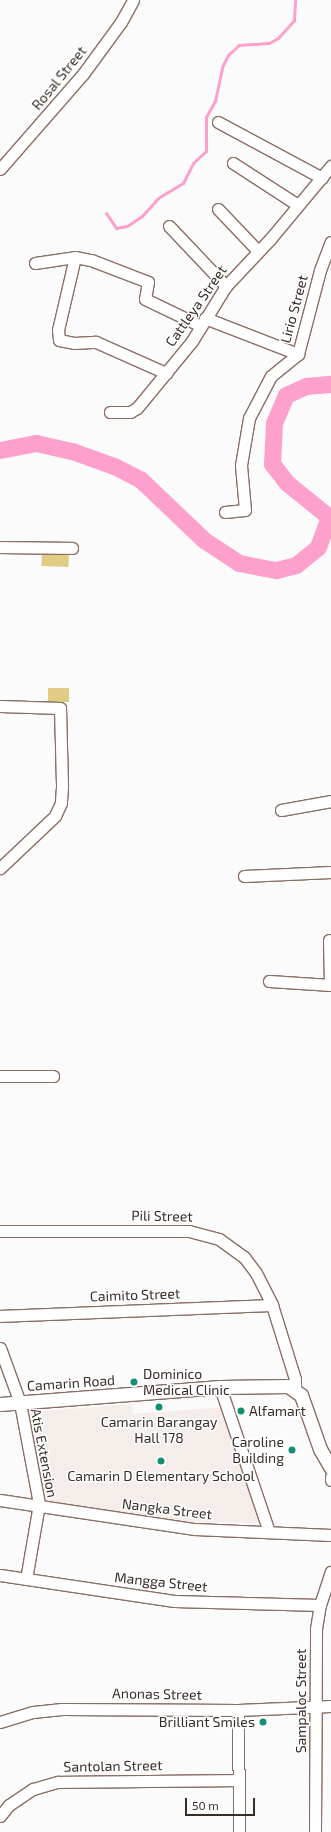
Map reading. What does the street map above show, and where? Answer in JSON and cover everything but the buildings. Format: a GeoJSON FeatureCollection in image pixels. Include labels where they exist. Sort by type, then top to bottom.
{"type":"FeatureCollection","features":[{"type":"Feature","properties":{"kind":"main road","name":"Camarin Road"},"geometry":{"type":"LineString","coordinates":[[0,1404],[220,1387],[280,1385],[295,1390]]}},
{"type":"Feature","properties":{"kind":"main road"},"geometry":{"type":"LineString","coordinates":[[295,1390],[305,1402],[320,1448],[331,1468]]}},
{"type":"Feature","properties":{"kind":"street","name":"Rosal Street"},"geometry":{"type":"LineString","coordinates":[[0,170],[82,74],[121,22],[133,0]]}},
{"type":"Feature","properties":{"kind":"street"},"geometry":{"type":"LineString","coordinates":[[218,122],[322,178]]}},
{"type":"Feature","properties":{"kind":"street"},"geometry":{"type":"LineString","coordinates":[[233,163],[298,205]]}},
{"type":"Feature","properties":{"kind":"street","name":"Cattleya Street"},"geometry":{"type":"LineString","coordinates":[[110,412],[130,412],[137,408],[166,373],[203,322],[226,286],[331,166]]}},
{"type":"Feature","properties":{"kind":"street"},"geometry":{"type":"LineString","coordinates":[[218,209],[258,251]]}},
{"type":"Feature","properties":{"kind":"street"},"geometry":{"type":"LineString","coordinates":[[169,226],[226,286]]}},
{"type":"Feature","properties":{"kind":"street","name":"Lirio Street"},"geometry":{"type":"LineString","coordinates":[[225,512],[244,511],[241,465],[249,418],[271,376],[298,354],[320,270],[331,242]]}},
{"type":"Feature","properties":{"kind":"street"},"geometry":{"type":"LineString","coordinates":[[35,263],[75,257],[91,260],[148,282],[145,299],[203,322],[298,354]]}},
{"type":"Feature","properties":{"kind":"street"},"geometry":{"type":"LineString","coordinates":[[75,257],[58,330],[59,340],[74,343],[96,342],[166,373]]}},
{"type":"Feature","properties":{"kind":"street"},"geometry":{"type":"LineString","coordinates":[[0,547],[72,548]]}},
{"type":"Feature","properties":{"kind":"street"},"geometry":{"type":"LineString","coordinates":[[0,706],[60,708],[62,792],[59,810],[0,868]]}},
{"type":"Feature","properties":{"kind":"street"},"geometry":{"type":"LineString","coordinates":[[281,810],[331,801]]}},
{"type":"Feature","properties":{"kind":"street"},"geometry":{"type":"LineString","coordinates":[[244,876],[331,872]]}},
{"type":"Feature","properties":{"kind":"street"},"geometry":{"type":"LineString","coordinates":[[269,981],[330,985],[329,940]]}},
{"type":"Feature","properties":{"kind":"street"},"geometry":{"type":"LineString","coordinates":[[0,1076],[53,1076]]}},
{"type":"Feature","properties":{"kind":"street","name":"Pili Street"},"geometry":{"type":"LineString","coordinates":[[0,1231],[189,1231],[204,1233],[219,1239],[244,1258],[256,1273],[272,1305],[295,1379],[295,1390]]}},
{"type":"Feature","properties":{"kind":"street","name":"Caimito Street"},"geometry":{"type":"LineString","coordinates":[[0,1316],[272,1305]]}},
{"type":"Feature","properties":{"kind":"street","name":"Atis Extension"},"geometry":{"type":"LineString","coordinates":[[0,1348],[20,1403],[39,1504],[26,1579]]}},
{"type":"Feature","properties":{"kind":"street"},"geometry":{"type":"LineString","coordinates":[[220,1387],[269,1532]]}},
{"type":"Feature","properties":{"kind":"street","name":"Nangka Street"},"geometry":{"type":"LineString","coordinates":[[0,1500],[39,1504],[195,1529],[331,1535]]}},
{"type":"Feature","properties":{"kind":"street","name":"Sampaloc Street"},"geometry":{"type":"LineString","coordinates":[[315,1832],[316,1629],[320,1605],[331,1572]]}},
{"type":"Feature","properties":{"kind":"street","name":"Mangga Street"},"geometry":{"type":"LineString","coordinates":[[0,1575],[174,1601],[320,1605]]}},
{"type":"Feature","properties":{"kind":"street","name":"Anonas Street"},"geometry":{"type":"LineString","coordinates":[[0,1722],[33,1712],[62,1709],[238,1710],[331,1706]]}},
{"type":"Feature","properties":{"kind":"street"},"geometry":{"type":"LineString","coordinates":[[238,1710],[239,1832]]}},
{"type":"Feature","properties":{"kind":"street","name":"Santolan Street"},"geometry":{"type":"LineString","coordinates":[[0,1816],[9,1805],[33,1790],[58,1782],[238,1780]]}},
{"type":"Feature","properties":{"kind":"shaded area"},"geometry":{"type":"Polygon","coordinates":[[[42,550],[69,551],[68,567],[41,566],[42,550]]]}},
{"type":"Feature","properties":{"kind":"shaded area"},"geometry":{"type":"Polygon","coordinates":[[[48,688],[69,688],[69,702],[48,702],[48,688]]]}},
{"type":"Feature","properties":{"kind":"shaded area","name":"Camarin D Elementary School"},"geometry":{"type":"Polygon","coordinates":[[[132,1404],[133,1414],[223,1407],[260,1523],[167,1521],[44,1500],[29,1412],[132,1404]]]}},
{"type":"Feature","properties":{"kind":"waterway"},"geometry":{"type":"LineString","coordinates":[[106,213],[116,228],[127,226],[142,216],[158,198],[183,183],[193,163],[206,151],[206,117],[215,101],[222,67],[228,55],[239,45],[269,43],[278,38],[294,20],[295,0]]}},
{"type":"Feature","properties":{"kind":"waterway"},"geometry":{"type":"LineString","coordinates":[[0,450],[36,443],[72,451],[114,466],[141,480],[204,540],[239,563],[276,570],[296,565],[318,547],[329,517],[287,483],[272,464],[274,423],[286,395],[306,386],[331,384]]}},
{"type":"Feature","properties":{"kind":"place","name":"Dominico Medical Clinic"},"geometry":{"type":"Point","coordinates":[134,1382]}},
{"type":"Feature","properties":{"kind":"place","name":"Camarin Barangay Hall 178"},"geometry":{"type":"Point","coordinates":[159,1407]}},
{"type":"Feature","properties":{"kind":"place","name":"Alfamart"},"geometry":{"type":"Point","coordinates":[241,1411]}},
{"type":"Feature","properties":{"kind":"place","name":"Caroline Building"},"geometry":{"type":"Point","coordinates":[292,1450]}},
{"type":"Feature","properties":{"kind":"place","name":"Camarin D Elementary School"},"geometry":{"type":"Point","coordinates":[161,1461]}},
{"type":"Feature","properties":{"kind":"place","name":"Brilliant Smiles"},"geometry":{"type":"Point","coordinates":[263,1722]}}]}
